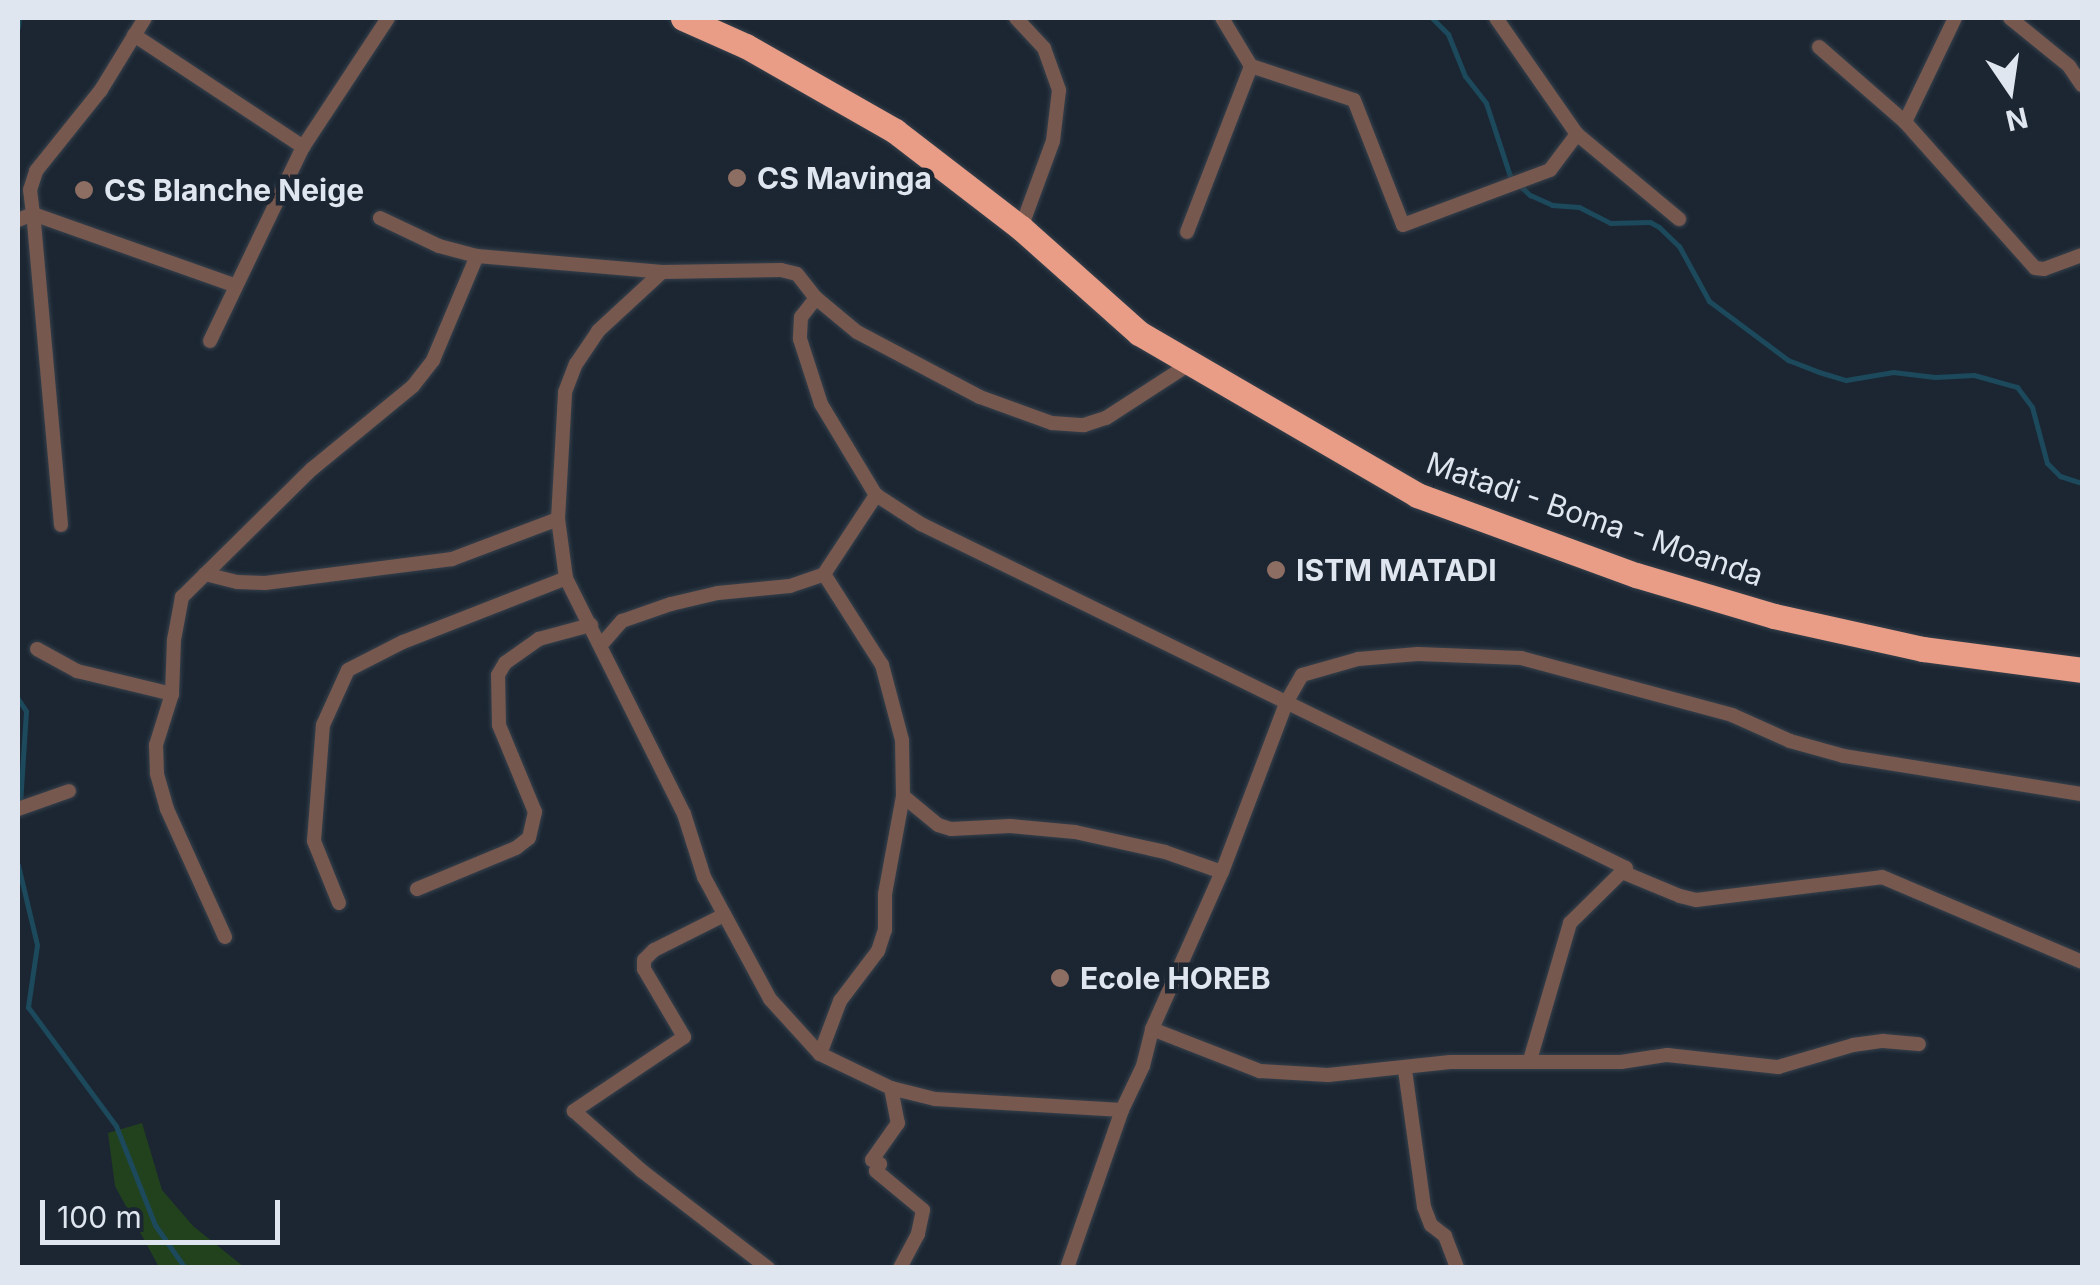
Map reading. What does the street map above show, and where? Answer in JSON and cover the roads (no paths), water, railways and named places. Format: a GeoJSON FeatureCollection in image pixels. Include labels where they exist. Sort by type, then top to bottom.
{"type":"FeatureCollection","features":[{"type":"Feature","properties":{"kind":"highway","name":"Matadi - Boma - Moanda"},"geometry":{"type":"LineString","coordinates":[[683,18],[746,46],[895,130],[1021,228],[1139,333],[1417,495],[1636,574],[1774,616],[1923,650],[2082,670]]}},
{"type":"Feature","properties":{"kind":"street"},"geometry":{"type":"LineString","coordinates":[[61,525],[30,190],[36,171],[101,90],[145,18]]}},
{"type":"Feature","properties":{"kind":"street"},"geometry":{"type":"LineString","coordinates":[[210,341],[303,147],[388,18]]}},
{"type":"Feature","properties":{"kind":"street"},"geometry":{"type":"LineString","coordinates":[[1222,18],[1251,66],[1354,100],[1403,225],[1550,170],[1577,134]]}},
{"type":"Feature","properties":{"kind":"street"},"geometry":{"type":"LineString","coordinates":[[1905,122],[1955,18]]}},
{"type":"Feature","properties":{"kind":"street"},"geometry":{"type":"LineString","coordinates":[[2010,18],[2069,66],[2082,86]]}},
{"type":"Feature","properties":{"kind":"street"},"geometry":{"type":"LineString","coordinates":[[1021,228],[1053,141],[1059,90],[1044,48],[1026,20]]}},
{"type":"Feature","properties":{"kind":"street"},"geometry":{"type":"LineString","coordinates":[[1504,20],[1577,134],[1678,219]]}},
{"type":"Feature","properties":{"kind":"street"},"geometry":{"type":"LineString","coordinates":[[134,35],[303,147]]}},
{"type":"Feature","properties":{"kind":"street"},"geometry":{"type":"LineString","coordinates":[[1819,47],[1905,122],[2035,268],[2044,269],[2082,255]]}},
{"type":"Feature","properties":{"kind":"street"},"geometry":{"type":"LineString","coordinates":[[1187,232],[1251,66]]}},
{"type":"Feature","properties":{"kind":"street"},"geometry":{"type":"LineString","coordinates":[[18,220],[33,214],[234,285]]}},
{"type":"Feature","properties":{"kind":"street"},"geometry":{"type":"LineString","coordinates":[[380,218],[439,246],[477,256],[662,272],[782,270],[797,274],[816,298],[858,332],[980,397],[1052,424],[1084,425],[1106,418],[1190,362]]}},
{"type":"Feature","properties":{"kind":"street"},"geometry":{"type":"LineString","coordinates":[[226,937],[167,808],[157,773],[156,745],[172,694],[177,612],[182,597],[312,469],[413,386],[433,360],[477,256]]}},
{"type":"Feature","properties":{"kind":"street"},"geometry":{"type":"LineString","coordinates":[[662,272],[598,332],[576,364],[564,392],[558,518],[566,578],[677,800],[704,877],[770,999],[820,1054],[891,1088],[935,1099],[1122,1110]]}},
{"type":"Feature","properties":{"kind":"street"},"geometry":{"type":"LineString","coordinates":[[816,298],[801,317],[806,362],[821,404],[876,495],[921,524],[1626,868]]}},
{"type":"Feature","properties":{"kind":"street"},"geometry":{"type":"LineString","coordinates":[[601,646],[622,621],[670,604],[790,586],[824,574],[876,495]]}},
{"type":"Feature","properties":{"kind":"street"},"geometry":{"type":"LineString","coordinates":[[205,574],[237,582],[265,583],[452,559],[558,518]]}},
{"type":"Feature","properties":{"kind":"street"},"geometry":{"type":"LineString","coordinates":[[820,1054],[840,1001],[878,951],[886,930],[885,894],[904,796],[902,740],[882,665],[824,574]]}},
{"type":"Feature","properties":{"kind":"street"},"geometry":{"type":"LineString","coordinates":[[339,903],[314,840],[323,725],[348,670],[403,642],[566,578]]}},
{"type":"Feature","properties":{"kind":"street"},"geometry":{"type":"LineString","coordinates":[[417,889],[516,848],[530,838],[535,812],[499,725],[498,675],[505,663],[539,639],[591,624]]}},
{"type":"Feature","properties":{"kind":"street"},"geometry":{"type":"LineString","coordinates":[[37,649],[77,671],[172,694]]}},
{"type":"Feature","properties":{"kind":"street"},"geometry":{"type":"LineString","coordinates":[[1067,1268],[1122,1110],[1143,1066],[1152,1029],[1222,872],[1287,701],[1302,675],[1358,659],[1418,654],[1522,658],[1732,714],[1790,741],[1844,756],[2082,794]]}},
{"type":"Feature","properties":{"kind":"street"},"geometry":{"type":"LineString","coordinates":[[18,808],[70,792]]}},
{"type":"Feature","properties":{"kind":"street"},"geometry":{"type":"LineString","coordinates":[[904,796],[938,825],[1075,832],[1165,852],[1222,872]]}},
{"type":"Feature","properties":{"kind":"street"},"geometry":{"type":"LineString","coordinates":[[1626,868],[1622,872],[1696,900],[1863,878],[1898,880],[2082,962]]}},
{"type":"Feature","properties":{"kind":"street"},"geometry":{"type":"LineString","coordinates":[[1530,1060],[1570,924],[1626,868]]}},
{"type":"Feature","properties":{"kind":"street"},"geometry":{"type":"LineString","coordinates":[[724,915],[654,950],[644,960],[644,969],[684,1037],[574,1111],[642,1171],[768,1268]]}},
{"type":"Feature","properties":{"kind":"street"},"geometry":{"type":"LineString","coordinates":[[1152,1029],[1260,1071],[1328,1076],[1450,1062],[1621,1062],[1688,1055],[1778,1067],[1854,1045],[1919,1044]]}},
{"type":"Feature","properties":{"kind":"street"},"geometry":{"type":"LineString","coordinates":[[1406,1070],[1424,1207],[1431,1224],[1445,1236],[1457,1268]]}},
{"type":"Feature","properties":{"kind":"street"},"geometry":{"type":"LineString","coordinates":[[891,1088],[898,1123],[872,1160],[880,1164],[876,1171],[923,1210],[918,1234],[900,1268]]}},
{"type":"Feature","properties":{"kind":"waterway"},"geometry":{"type":"LineString","coordinates":[[18,27],[19,18]]}},
{"type":"Feature","properties":{"kind":"waterway"},"geometry":{"type":"LineString","coordinates":[[1432,18],[1448,34],[1465,76],[1486,103],[1510,176],[1530,195],[1552,205],[1579,207],[1610,223],[1650,222],[1659,227],[1679,246],[1709,301],[1788,360],[1846,380],[1893,372],[1935,377],[1974,375],[2017,387],[2032,407],[2047,463],[2060,476],[2082,483]]}},
{"type":"Feature","properties":{"kind":"waterway"},"geometry":{"type":"LineString","coordinates":[[18,699],[26,711],[20,805]]}},
{"type":"Feature","properties":{"kind":"waterway"},"geometry":{"type":"LineString","coordinates":[[18,865],[37,945],[28,1007],[116,1126],[155,1225],[185,1268]]}},
{"type":"Feature","properties":{"kind":"place","name":"CS Mavinga"},"geometry":{"type":"Point","coordinates":[737,178]}},
{"type":"Feature","properties":{"kind":"place","name":"CS Blanche Neige"},"geometry":{"type":"Point","coordinates":[84,190]}},
{"type":"Feature","properties":{"kind":"place","name":"ISTM MATADI"},"geometry":{"type":"Point","coordinates":[1276,570]}},
{"type":"Feature","properties":{"kind":"place","name":"Ecole HOREB"},"geometry":{"type":"Point","coordinates":[1060,978]}}]}
